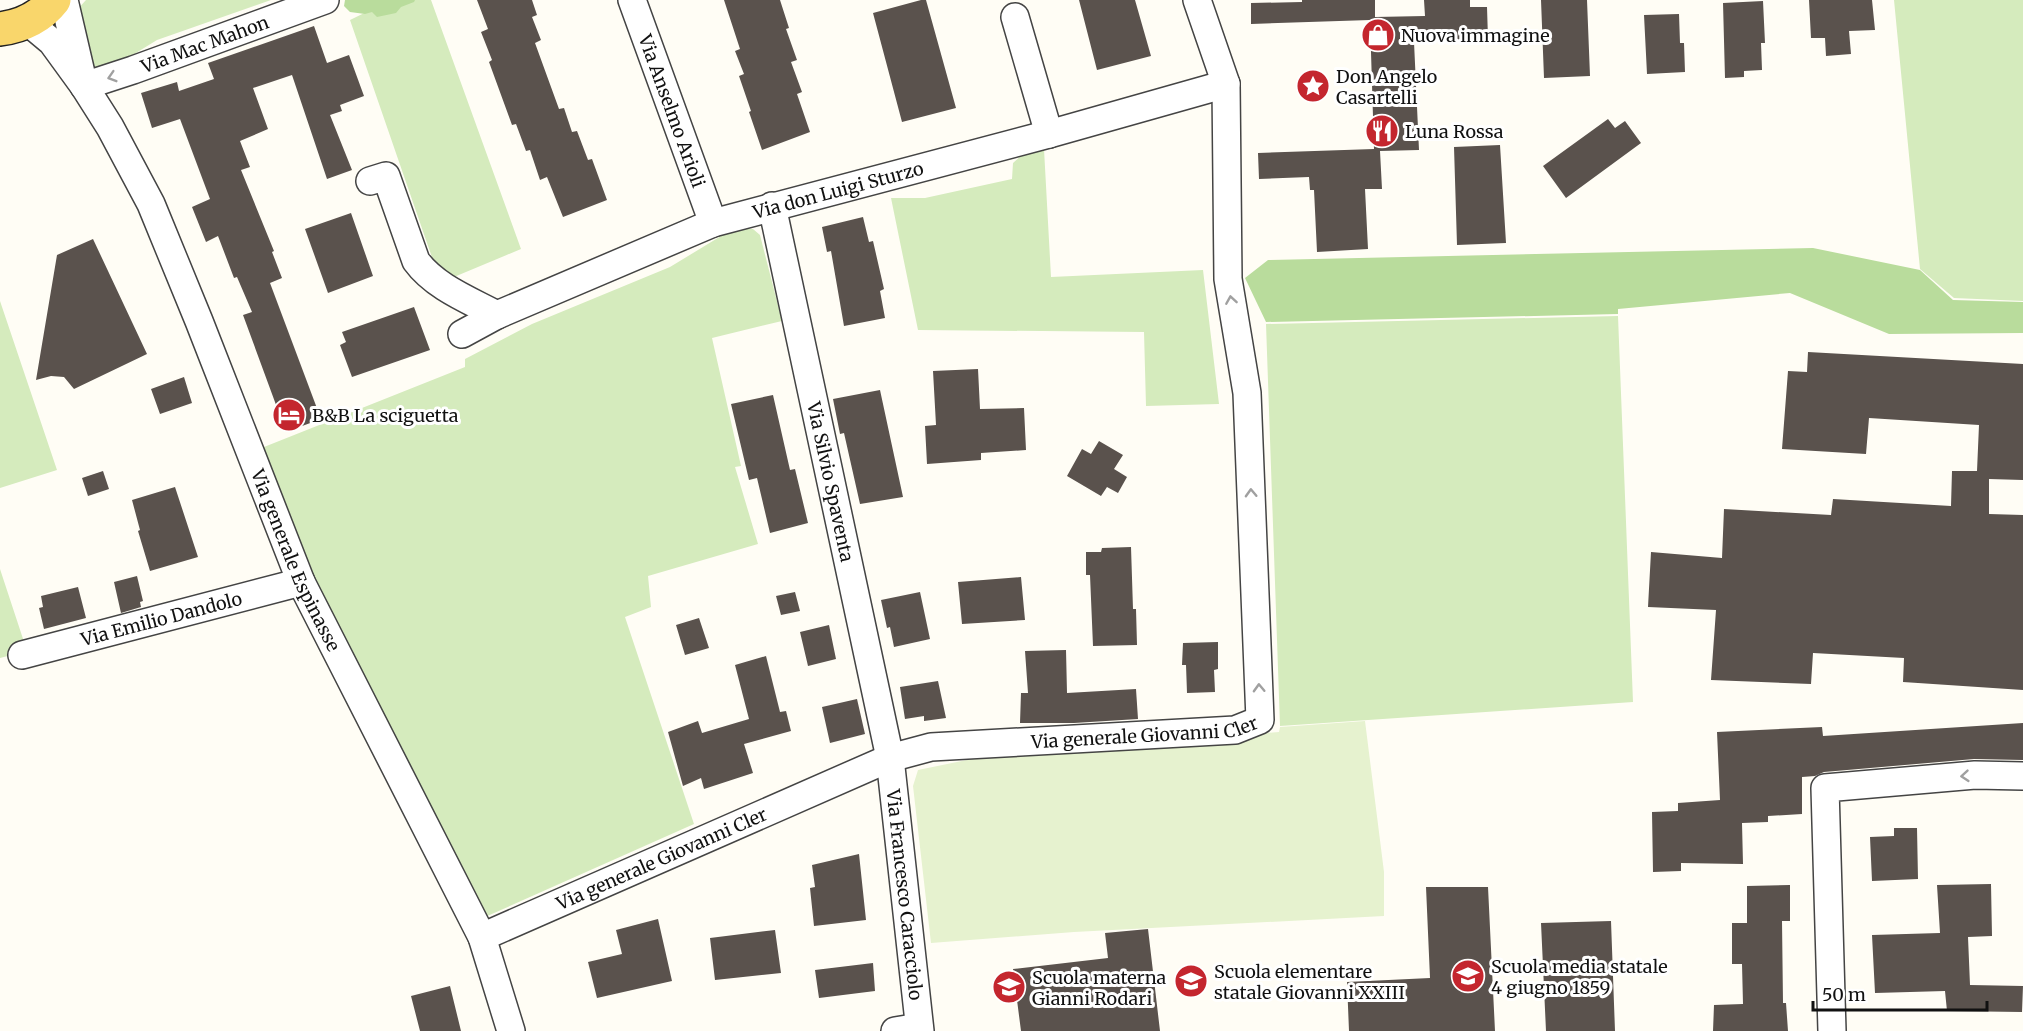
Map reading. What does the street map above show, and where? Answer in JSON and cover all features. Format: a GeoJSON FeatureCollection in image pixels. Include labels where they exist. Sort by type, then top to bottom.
{"type":"FeatureCollection","features":[{"type":"Feature","properties":{"kind":"main road"},"geometry":{"type":"LineString","coordinates":[[14,26],[47,9],[54,0]]}},
{"type":"Feature","properties":{"kind":"street","name":"Via generale Espinasse"},"geometry":{"type":"LineString","coordinates":[[64,0],[84,86]]}},
{"type":"Feature","properties":{"kind":"street","name":"Via Mac Mahon"},"geometry":{"type":"LineString","coordinates":[[84,86],[325,0]]}},
{"type":"Feature","properties":{"kind":"street","name":"Via Anselmo Arioli"},"geometry":{"type":"LineString","coordinates":[[632,0],[713,223]]}},
{"type":"Feature","properties":{"kind":"street","name":"Via generale Giovanni Cler"},"geometry":{"type":"LineString","coordinates":[[482,937],[890,758],[932,747],[1235,730],[1260,720],[1246,393],[1228,279],[1226,84],[1197,0]]}},
{"type":"Feature","properties":{"kind":"street"},"geometry":{"type":"LineString","coordinates":[[1015,17],[1049,134]]}},
{"type":"Feature","properties":{"kind":"street","name":"Via generale Espinasse"},"geometry":{"type":"LineString","coordinates":[[14,26],[52,42],[110,127],[151,204],[200,321],[301,582],[482,937],[511,1031]]}},
{"type":"Feature","properties":{"kind":"street","name":"Via don Luigi Sturzo"},"geometry":{"type":"LineString","coordinates":[[462,334],[497,315],[713,223],[1049,134],[1226,84]]}},
{"type":"Feature","properties":{"kind":"street"},"geometry":{"type":"LineString","coordinates":[[370,181],[386,176],[416,261],[423,270],[453,292],[497,315]]}},
{"type":"Feature","properties":{"kind":"street","name":"Via Silvio Spaventa"},"geometry":{"type":"LineString","coordinates":[[772,206],[890,758]]}},
{"type":"Feature","properties":{"kind":"street","name":"Via Emilio Dandolo"},"geometry":{"type":"LineString","coordinates":[[22,655],[301,582]]}},
{"type":"Feature","properties":{"kind":"street","name":"Via Francesco Caracciolo"},"geometry":{"type":"LineString","coordinates":[[890,758],[911,1030]]}},
{"type":"Feature","properties":{"kind":"street"},"geometry":{"type":"LineString","coordinates":[[1832,1031],[1825,788],[1975,774],[2023,776]]}},
{"type":"Feature","properties":{"kind":"green space"},"geometry":{"type":"Polygon","coordinates":[[[86,0],[271,0],[157,40],[102,70],[89,63],[77,10],[86,0]]]}},
{"type":"Feature","properties":{"kind":"green space"},"geometry":{"type":"Polygon","coordinates":[[[345,0],[415,0],[401,7],[396,13],[377,17],[372,12],[365,14],[350,12],[344,6],[345,0]]]}},
{"type":"Feature","properties":{"kind":"green space"},"geometry":{"type":"Polygon","coordinates":[[[391,0],[431,0],[521,249],[454,277],[435,266],[350,20],[391,0]]]}},
{"type":"Feature","properties":{"kind":"green space"},"geometry":{"type":"Polygon","coordinates":[[[1894,0],[2023,0],[2023,301],[1954,298],[1920,269],[1894,0]]]}},
{"type":"Feature","properties":{"kind":"green space"},"geometry":{"type":"Polygon","coordinates":[[[1044,149],[1051,277],[1203,270],[1219,404],[1146,406],[1144,332],[918,330],[891,198],[925,198],[1012,179],[1013,163],[1024,153],[1044,149]]]}},
{"type":"Feature","properties":{"kind":"green space"},"geometry":{"type":"Polygon","coordinates":[[[753,229],[760,235],[782,321],[712,338],[741,466],[735,467],[758,544],[648,576],[651,607],[625,617],[694,824],[485,917],[302,557],[264,447],[465,367],[465,359],[532,324],[670,267],[726,233],[753,229]]]}},
{"type":"Feature","properties":{"kind":"green space"},"geometry":{"type":"Polygon","coordinates":[[[1813,248],[1920,270],[1953,300],[2023,302],[2023,333],[1889,334],[1790,293],[1618,309],[1618,314],[1266,322],[1245,278],[1268,260],[1813,248]]]}},
{"type":"Feature","properties":{"kind":"green space"},"geometry":{"type":"Polygon","coordinates":[[[0,301],[57,470],[0,488],[0,301]]]}},
{"type":"Feature","properties":{"kind":"green space"},"geometry":{"type":"Polygon","coordinates":[[[1618,316],[1633,702],[1280,726],[1266,324],[1618,316]]]}},
{"type":"Feature","properties":{"kind":"green space"},"geometry":{"type":"Polygon","coordinates":[[[0,569],[27,651],[0,658],[0,569]]]}},
{"type":"Feature","properties":{"kind":"green space"},"geometry":{"type":"Polygon","coordinates":[[[1365,721],[1384,872],[1384,916],[1074,932],[931,943],[913,786],[918,770],[991,755],[1279,732],[1280,727],[1365,721]]]}},
{"type":"Feature","properties":{"kind":"building"},"geometry":{"type":"Polygon","coordinates":[[[477,0],[532,0],[537,15],[532,17],[541,40],[535,43],[559,109],[564,108],[572,132],[577,131],[588,160],[592,159],[607,200],[563,217],[547,177],[540,180],[530,150],[526,151],[516,124],[512,125],[489,62],[492,60],[481,32],[488,29],[477,0]]]}},
{"type":"Feature","properties":{"kind":"building"},"geometry":{"type":"Polygon","coordinates":[[[724,0],[780,0],[789,28],[786,29],[797,60],[791,62],[802,92],[797,94],[810,132],[762,150],[739,76],[744,74],[735,51],[740,49],[724,0]]]}},
{"type":"Feature","properties":{"kind":"building"},"geometry":{"type":"Polygon","coordinates":[[[926,0],[956,108],[902,122],[873,13],[926,0]]]}},
{"type":"Feature","properties":{"kind":"building"},"geometry":{"type":"Polygon","coordinates":[[[1079,0],[1135,0],[1151,56],[1097,70],[1079,0]]]}},
{"type":"Feature","properties":{"kind":"building"},"geometry":{"type":"Polygon","coordinates":[[[1302,0],[1375,0],[1375,17],[1425,16],[1424,0],[1470,0],[1470,7],[1487,7],[1488,39],[1414,42],[1419,150],[1380,151],[1382,189],[1365,189],[1368,249],[1317,252],[1314,190],[1310,190],[1309,177],[1259,179],[1258,153],[1374,149],[1370,20],[1251,24],[1251,3],[1302,2],[1302,0]]]}},
{"type":"Feature","properties":{"kind":"building"},"geometry":{"type":"Polygon","coordinates":[[[1541,0],[1587,0],[1590,76],[1544,78],[1541,0]]]}},
{"type":"Feature","properties":{"kind":"building"},"geometry":{"type":"Polygon","coordinates":[[[1809,0],[1872,0],[1875,30],[1849,31],[1851,54],[1826,56],[1825,38],[1811,38],[1809,0]]]}},
{"type":"Feature","properties":{"kind":"building"},"geometry":{"type":"Polygon","coordinates":[[[1763,1],[1765,43],[1761,43],[1762,70],[1744,71],[1744,77],[1725,78],[1723,3],[1763,1]]]}},
{"type":"Feature","properties":{"kind":"building"},"geometry":{"type":"Polygon","coordinates":[[[1679,14],[1680,43],[1684,43],[1685,72],[1647,74],[1644,15],[1679,14]]]}},
{"type":"Feature","properties":{"kind":"building"},"geometry":{"type":"Polygon","coordinates":[[[314,26],[327,63],[349,55],[364,96],[340,105],[342,111],[330,115],[352,170],[327,179],[292,75],[253,88],[268,129],[240,141],[250,167],[241,170],[274,251],[272,252],[282,278],[270,283],[321,419],[286,432],[243,315],[252,312],[237,277],[234,278],[218,236],[206,242],[192,207],[210,199],[180,119],[152,128],[141,93],[177,82],[179,91],[214,79],[208,63],[314,26]]]}},
{"type":"Feature","properties":{"kind":"building"},"geometry":{"type":"Polygon","coordinates":[[[1608,119],[1615,128],[1625,121],[1641,143],[1566,198],[1543,166],[1608,119]]]}},
{"type":"Feature","properties":{"kind":"building"},"geometry":{"type":"Polygon","coordinates":[[[1500,145],[1506,243],[1457,245],[1454,147],[1500,145]]]}},
{"type":"Feature","properties":{"kind":"building"},"geometry":{"type":"Polygon","coordinates":[[[351,213],[373,276],[328,293],[305,229],[351,213]]]}},
{"type":"Feature","properties":{"kind":"building"},"geometry":{"type":"Polygon","coordinates":[[[863,217],[869,242],[873,241],[884,289],[880,291],[885,318],[844,326],[831,251],[827,252],[822,227],[863,217]]]}},
{"type":"Feature","properties":{"kind":"building"},"geometry":{"type":"Polygon","coordinates":[[[93,239],[147,354],[74,389],[64,377],[51,376],[36,380],[57,255],[93,239]]]}},
{"type":"Feature","properties":{"kind":"building"},"geometry":{"type":"Polygon","coordinates":[[[414,307],[430,350],[352,377],[340,345],[346,342],[342,332],[414,307]]]}},
{"type":"Feature","properties":{"kind":"building"},"geometry":{"type":"Polygon","coordinates":[[[1808,352],[2023,364],[2023,480],[1989,479],[1989,514],[2023,515],[2023,690],[1903,682],[1904,658],[1813,653],[1811,684],[1711,680],[1716,610],[1648,607],[1651,552],[1722,558],[1724,509],[1831,515],[1833,499],[1951,506],[1952,471],[1977,471],[1979,425],[1869,418],[1866,454],[1782,449],[1788,371],[1807,372],[1808,352]]]}},
{"type":"Feature","properties":{"kind":"building"},"geometry":{"type":"Polygon","coordinates":[[[978,369],[980,409],[1024,408],[1026,450],[981,453],[981,460],[927,464],[925,426],[936,425],[933,371],[978,369]]]}},
{"type":"Feature","properties":{"kind":"building"},"geometry":{"type":"Polygon","coordinates":[[[184,377],[192,403],[160,414],[151,389],[184,377]]]}},
{"type":"Feature","properties":{"kind":"building"},"geometry":{"type":"Polygon","coordinates":[[[880,390],[903,497],[860,504],[844,433],[840,434],[833,399],[880,390]]]}},
{"type":"Feature","properties":{"kind":"building"},"geometry":{"type":"Polygon","coordinates":[[[773,395],[790,470],[795,469],[808,523],[770,533],[757,478],[749,480],[731,404],[773,395]]]}},
{"type":"Feature","properties":{"kind":"building"},"geometry":{"type":"Polygon","coordinates":[[[1099,441],[1123,455],[1114,469],[1127,477],[1118,493],[1107,487],[1101,496],[1067,476],[1082,449],[1091,454],[1099,441]]]}},
{"type":"Feature","properties":{"kind":"building"},"geometry":{"type":"Polygon","coordinates":[[[103,471],[109,489],[88,496],[82,478],[103,471]]]}},
{"type":"Feature","properties":{"kind":"building"},"geometry":{"type":"Polygon","coordinates":[[[175,487],[198,557],[150,571],[138,531],[140,530],[132,500],[175,487]]]}},
{"type":"Feature","properties":{"kind":"building"},"geometry":{"type":"Polygon","coordinates":[[[1131,547],[1137,645],[1093,646],[1090,575],[1086,575],[1086,552],[1101,552],[1102,548],[1131,547]]]}},
{"type":"Feature","properties":{"kind":"building"},"geometry":{"type":"Polygon","coordinates":[[[137,576],[143,601],[140,602],[141,607],[121,613],[114,582],[137,576]]]}},
{"type":"Feature","properties":{"kind":"building"},"geometry":{"type":"Polygon","coordinates":[[[1021,577],[1025,620],[962,624],[958,582],[1021,577]]]}},
{"type":"Feature","properties":{"kind":"building"},"geometry":{"type":"Polygon","coordinates":[[[78,587],[86,618],[44,629],[39,608],[43,607],[41,596],[78,587]]]}},
{"type":"Feature","properties":{"kind":"building"},"geometry":{"type":"Polygon","coordinates":[[[795,592],[800,611],[781,615],[776,596],[795,592]]]}},
{"type":"Feature","properties":{"kind":"building"},"geometry":{"type":"Polygon","coordinates":[[[920,592],[930,639],[894,647],[881,600],[920,592]]]}},
{"type":"Feature","properties":{"kind":"building"},"geometry":{"type":"Polygon","coordinates":[[[699,618],[709,648],[685,655],[676,625],[699,618]]]}},
{"type":"Feature","properties":{"kind":"building"},"geometry":{"type":"Polygon","coordinates":[[[829,625],[836,659],[808,666],[800,632],[829,625]]]}},
{"type":"Feature","properties":{"kind":"building"},"geometry":{"type":"Polygon","coordinates":[[[1218,642],[1218,669],[1214,670],[1215,692],[1187,693],[1186,665],[1182,665],[1183,643],[1218,642]]]}},
{"type":"Feature","properties":{"kind":"building"},"geometry":{"type":"Polygon","coordinates":[[[1066,650],[1067,693],[1136,689],[1138,719],[1074,723],[1020,723],[1021,693],[1028,693],[1025,651],[1066,650]]]}},
{"type":"Feature","properties":{"kind":"building"},"geometry":{"type":"Polygon","coordinates":[[[766,656],[780,712],[786,711],[791,731],[744,744],[753,773],[704,789],[701,778],[683,786],[668,732],[698,721],[702,733],[749,719],[735,665],[766,656]]]}},
{"type":"Feature","properties":{"kind":"building"},"geometry":{"type":"Polygon","coordinates":[[[938,681],[946,718],[924,721],[924,716],[905,719],[900,687],[938,681]]]}},
{"type":"Feature","properties":{"kind":"building"},"geometry":{"type":"Polygon","coordinates":[[[857,699],[865,734],[830,743],[822,707],[857,699]]]}},
{"type":"Feature","properties":{"kind":"building"},"geometry":{"type":"Polygon","coordinates":[[[2023,723],[2023,760],[1974,759],[1824,772],[1815,776],[1802,777],[1802,814],[1768,816],[1768,822],[1742,823],[1743,864],[1681,863],[1681,871],[1653,872],[1652,812],[1678,811],[1678,803],[1720,800],[1717,732],[1822,727],[1823,736],[2023,723]]]}},
{"type":"Feature","properties":{"kind":"building"},"geometry":{"type":"Polygon","coordinates":[[[1894,828],[1917,828],[1918,879],[1872,881],[1870,837],[1894,836],[1894,828]]]}},
{"type":"Feature","properties":{"kind":"building"},"geometry":{"type":"Polygon","coordinates":[[[859,854],[866,920],[814,926],[810,888],[815,887],[812,865],[859,854]]]}},
{"type":"Feature","properties":{"kind":"building"},"geometry":{"type":"Polygon","coordinates":[[[1991,884],[1992,936],[1968,937],[1970,985],[2023,986],[2022,1012],[1947,1011],[1945,991],[1875,993],[1872,935],[1940,933],[1937,885],[1991,884]]]}},
{"type":"Feature","properties":{"kind":"building"},"geometry":{"type":"Polygon","coordinates":[[[1790,885],[1790,921],[1782,921],[1783,1003],[1786,1003],[1788,1031],[1713,1031],[1714,1005],[1743,1004],[1742,964],[1732,964],[1732,923],[1747,923],[1747,886],[1790,885]]]}},
{"type":"Feature","properties":{"kind":"building"},"geometry":{"type":"Polygon","coordinates":[[[1426,887],[1488,887],[1495,1031],[1349,1031],[1347,982],[1430,978],[1426,887]]]}},
{"type":"Feature","properties":{"kind":"building"},"geometry":{"type":"Polygon","coordinates":[[[658,919],[672,981],[597,998],[588,962],[622,954],[616,930],[658,919]]]}},
{"type":"Feature","properties":{"kind":"building"},"geometry":{"type":"Polygon","coordinates":[[[1611,921],[1615,1031],[1546,1031],[1541,923],[1611,921]]]}},
{"type":"Feature","properties":{"kind":"building"},"geometry":{"type":"Polygon","coordinates":[[[1148,929],[1160,1031],[1021,1031],[1013,969],[1108,958],[1105,933],[1148,929]]]}},
{"type":"Feature","properties":{"kind":"building"},"geometry":{"type":"Polygon","coordinates":[[[775,930],[781,973],[715,980],[710,938],[775,930]]]}},
{"type":"Feature","properties":{"kind":"building"},"geometry":{"type":"Polygon","coordinates":[[[873,963],[875,991],[819,998],[815,970],[873,963]]]}},
{"type":"Feature","properties":{"kind":"building"},"geometry":{"type":"Polygon","coordinates":[[[450,986],[461,1031],[420,1031],[411,996],[450,986]]]}},
{"type":"Feature","properties":{"kind":"place","name":"Nuova immagine"},"geometry":{"type":"Point","coordinates":[1378,35]}},
{"type":"Feature","properties":{"kind":"place","name":"Don Angelo Casartelli"},"geometry":{"type":"Point","coordinates":[1313,86]}},
{"type":"Feature","properties":{"kind":"place","name":"Luna Rossa"},"geometry":{"type":"Point","coordinates":[1382,131]}},
{"type":"Feature","properties":{"kind":"place","name":"B&B La sciguetta"},"geometry":{"type":"Point","coordinates":[289,415]}},
{"type":"Feature","properties":{"kind":"place","name":"Scuola media statale 4 giugno 1859"},"geometry":{"type":"Point","coordinates":[1468,976]}},
{"type":"Feature","properties":{"kind":"place","name":"Scuola elementare statale Giovanni XXIII"},"geometry":{"type":"Point","coordinates":[1191,981]}},
{"type":"Feature","properties":{"kind":"place","name":"Scuola materna Gianni Rodari"},"geometry":{"type":"Point","coordinates":[1009,987]}}]}
